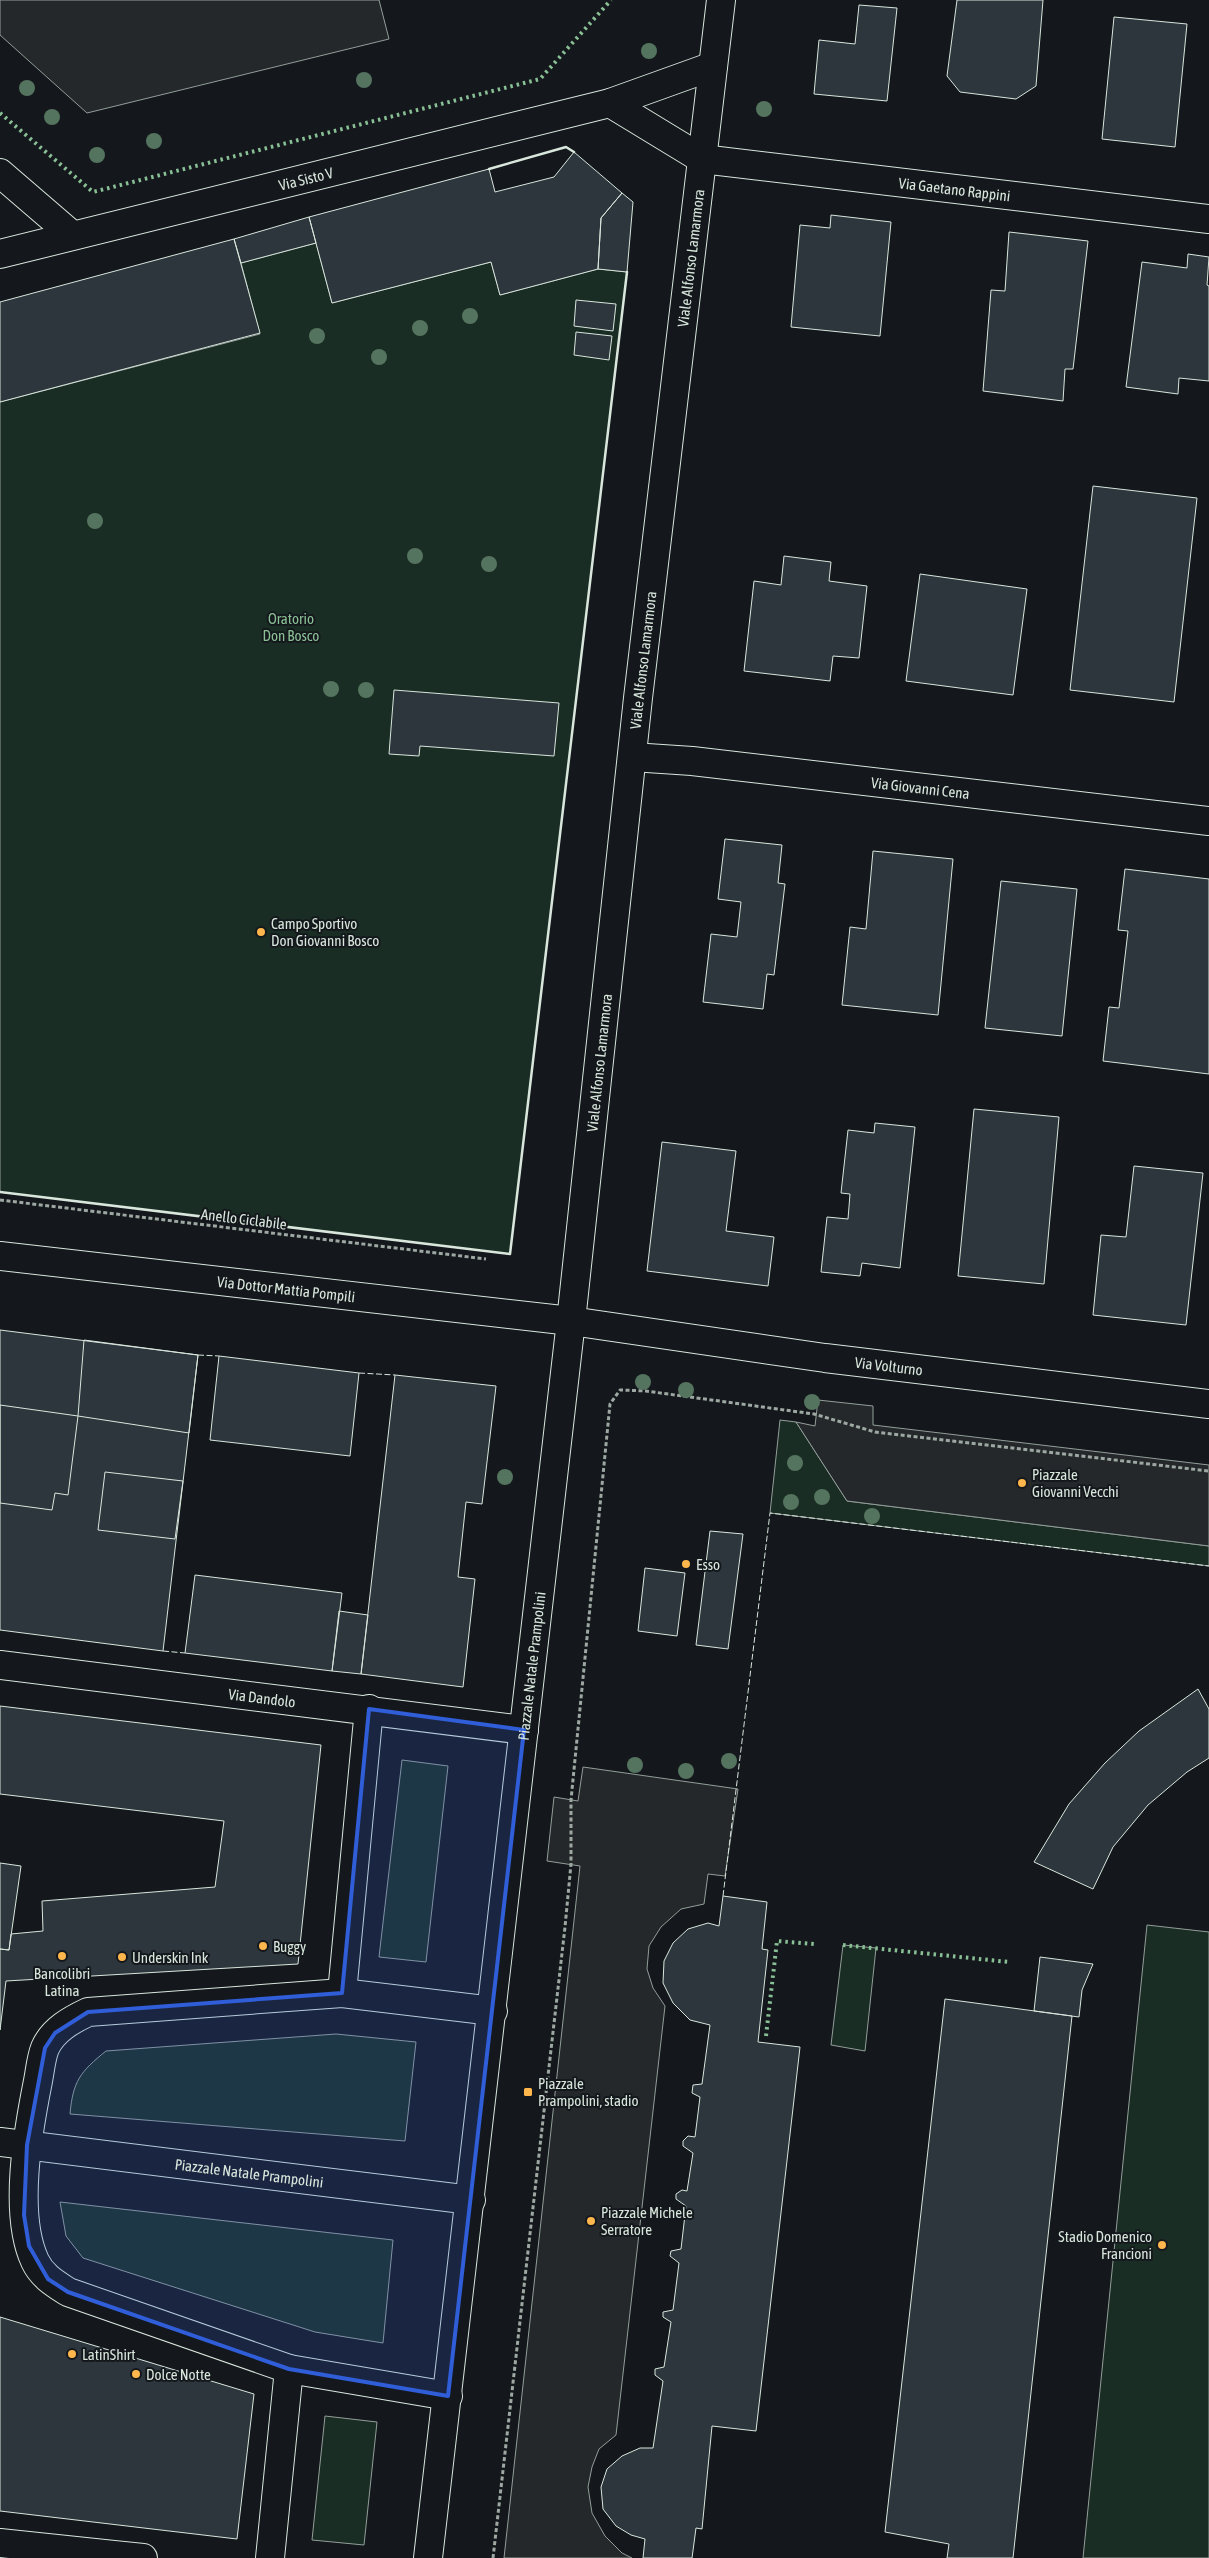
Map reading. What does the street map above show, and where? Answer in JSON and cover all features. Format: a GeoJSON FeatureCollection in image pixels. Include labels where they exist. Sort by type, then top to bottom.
{"type":"FeatureCollection","features":[{"type":"Feature","properties":{"kind":"street","name":"Viale Alfonso Lamarmora"},"geometry":{"type":"LineString","coordinates":[[571,1321],[632,757],[721,0]]}},
{"type":"Feature","properties":{"kind":"street","name":"Via Sisto V"},"geometry":{"type":"LineString","coordinates":[[0,254],[610,102],[713,66]]}},
{"type":"Feature","properties":{"kind":"street"},"geometry":{"type":"LineString","coordinates":[[610,102],[702,159]]}},
{"type":"Feature","properties":{"kind":"street","name":"Via Gaetano Rappini"},"geometry":{"type":"LineString","coordinates":[[702,159],[1209,218]]}},
{"type":"Feature","properties":{"kind":"street"},"geometry":{"type":"LineString","coordinates":[[0,173],[72,235]]}},
{"type":"Feature","properties":{"kind":"street","name":"Via Giovanni Cena"},"geometry":{"type":"LineString","coordinates":[[632,757],[711,764],[1209,821]]}},
{"type":"Feature","properties":{"kind":"street","name":"Via Dottor Mattia Pompili"},"geometry":{"type":"LineString","coordinates":[[0,1256],[571,1321]]}},
{"type":"Feature","properties":{"kind":"street","name":"Via Volturno"},"geometry":{"type":"LineString","coordinates":[[571,1321],[825,1358],[1209,1404]]}},
{"type":"Feature","properties":{"kind":"street","name":"Piazzale Natale Prampolini"},"geometry":{"type":"LineString","coordinates":[[428,2558],[493,2011],[571,1321]]}},
{"type":"Feature","properties":{"kind":"street","name":"Via Dandolo"},"geometry":{"type":"LineString","coordinates":[[0,1665],[524,1730]]}},
{"type":"Feature","properties":{"kind":"street"},"geometry":{"type":"LineString","coordinates":[[342,1993],[369,1710]]}},
{"type":"Feature","properties":{"kind":"street"},"geometry":{"type":"LineString","coordinates":[[448,2396],[289,2370],[68,2292],[48,2279],[36,2263],[26,2231],[24,2215],[27,2146],[45,2048],[55,2033],[73,2019],[88,2012],[342,1993],[493,2011]]}},
{"type":"Feature","properties":{"kind":"street","name":"Piazzale Natale Prampolini"},"geometry":{"type":"LineString","coordinates":[[0,2142],[471,2200]]}},
{"type":"Feature","properties":{"kind":"street"},"geometry":{"type":"LineString","coordinates":[[270,2558],[289,2370]]}},
{"type":"Feature","properties":{"kind":"street"},"geometry":{"type":"LineString","coordinates":[[0,2544],[144,2558]]}},
{"type":"Feature","properties":{"kind":"path","name":"Anello Ciclabile"},"geometry":{"type":"LineString","coordinates":[[0,1200],[486,1259]]}},
{"type":"Feature","properties":{"kind":"path"},"geometry":{"type":"LineString","coordinates":[[493,2558],[565,1927],[571,1864],[571,1800],[596,1535],[610,1404],[613,1398],[620,1390],[646,1391],[814,1414],[875,1432],[1209,1471]]}},
{"type":"Feature","properties":{"kind":"highlighted area"},"geometry":{"type":"Polygon","coordinates":[[[369,1709],[524,1730],[448,2396],[289,2369],[68,2292],[48,2279],[29,2246],[24,2215],[27,2145],[45,2048],[55,2033],[88,2012],[342,1993],[369,1709]]]}},
{"type":"Feature","properties":{"kind":"green space","name":"Oratorio Don Bosco"},"geometry":{"type":"Polygon","coordinates":[[[316,243],[332,303],[491,262],[500,295],[598,269],[627,272],[510,1254],[0,1192],[0,402],[260,334],[241,263],[316,243]]]}},
{"type":"Feature","properties":{"kind":"green space"},"geometry":{"type":"Polygon","coordinates":[[[780,1420],[796,1422],[847,1501],[1209,1546],[1209,1566],[770,1513],[780,1420]]]}},
{"type":"Feature","properties":{"kind":"green space"},"geometry":{"type":"Polygon","coordinates":[[[402,1760],[448,1766],[426,1962],[379,1957],[402,1760]]]}},
{"type":"Feature","properties":{"kind":"green space","name":"Stadio Domenico Francioni"},"geometry":{"type":"Polygon","coordinates":[[[1147,1925],[1209,1932],[1209,2558],[1083,2558],[1147,1925]]]}},
{"type":"Feature","properties":{"kind":"green space"},"geometry":{"type":"Polygon","coordinates":[[[843,1945],[876,1948],[865,2051],[831,2045],[843,1945]]]}},
{"type":"Feature","properties":{"kind":"green space"},"geometry":{"type":"Polygon","coordinates":[[[336,2034],[416,2042],[405,2141],[70,2114],[73,2093],[79,2078],[106,2051],[336,2034]]]}},
{"type":"Feature","properties":{"kind":"green space"},"geometry":{"type":"Polygon","coordinates":[[[60,2202],[393,2240],[383,2343],[315,2332],[83,2258],[66,2236],[60,2202]]]}},
{"type":"Feature","properties":{"kind":"green space"},"geometry":{"type":"Polygon","coordinates":[[[325,2416],[377,2422],[364,2545],[312,2540],[325,2416]]]}},
{"type":"Feature","properties":{"kind":"shaded area"},"geometry":{"type":"Polygon","coordinates":[[[0,0],[379,0],[389,39],[87,113],[0,35],[0,0]]]}},
{"type":"Feature","properties":{"kind":"shaded area","name":"Piazzale Giovanni Vecchi"},"geometry":{"type":"Polygon","coordinates":[[[818,1400],[873,1406],[873,1425],[1209,1465],[1209,1546],[847,1501],[796,1422],[815,1426],[818,1400]]]}},
{"type":"Feature","properties":{"kind":"shaded area","name":"Piazzale Michele Serratore"},"geometry":{"type":"Polygon","coordinates":[[[583,1767],[738,1789],[725,1876],[708,1874],[704,1904],[681,1909],[661,1927],[649,1946],[647,1969],[653,1988],[665,2006],[616,2435],[599,2449],[592,2467],[588,2487],[592,2513],[605,2536],[622,2553],[632,2558],[504,2558],[580,1866],[547,1861],[554,1797],[578,1801],[583,1767]]]}},
{"type":"Feature","properties":{"kind":"building"},"geometry":{"type":"Polygon","coordinates":[[[957,0],[1043,0],[1036,86],[1016,99],[960,92],[947,76],[957,0]]]}},
{"type":"Feature","properties":{"kind":"building"},"geometry":{"type":"Polygon","coordinates":[[[859,5],[897,8],[887,101],[814,94],[819,40],[855,44],[859,5]]]}},
{"type":"Feature","properties":{"kind":"building"},"geometry":{"type":"Polygon","coordinates":[[[1114,17],[1187,24],[1175,147],[1102,139],[1114,17]]]}},
{"type":"Feature","properties":{"kind":"building"},"geometry":{"type":"Polygon","coordinates":[[[574,152],[622,193],[601,218],[598,269],[500,295],[491,262],[332,303],[309,217],[489,169],[495,192],[554,177],[574,152]]]}},
{"type":"Feature","properties":{"kind":"building"},"geometry":{"type":"Polygon","coordinates":[[[622,193],[633,202],[627,272],[598,269],[601,218],[622,193]]]}},
{"type":"Feature","properties":{"kind":"building"},"geometry":{"type":"Polygon","coordinates":[[[831,215],[891,222],[880,336],[791,327],[800,225],[830,228],[831,215]]]}},
{"type":"Feature","properties":{"kind":"building"},"geometry":{"type":"Polygon","coordinates":[[[309,217],[316,243],[241,263],[234,239],[309,217]]]}},
{"type":"Feature","properties":{"kind":"building"},"geometry":{"type":"Polygon","coordinates":[[[1009,232],[1088,241],[1073,369],[1065,369],[1063,401],[983,391],[991,290],[1005,291],[1009,232]]]}},
{"type":"Feature","properties":{"kind":"building"},"geometry":{"type":"Polygon","coordinates":[[[234,239],[260,333],[0,402],[0,302],[234,239]]]}},
{"type":"Feature","properties":{"kind":"building"},"geometry":{"type":"Polygon","coordinates":[[[1188,254],[1209,257],[1207,285],[1209,286],[1209,381],[1179,378],[1178,394],[1126,387],[1142,262],[1187,268],[1188,254]]]}},
{"type":"Feature","properties":{"kind":"building"},"geometry":{"type":"Polygon","coordinates":[[[576,300],[616,304],[613,331],[574,326],[576,300]]]}},
{"type":"Feature","properties":{"kind":"building"},"geometry":{"type":"Polygon","coordinates":[[[576,332],[612,336],[609,360],[574,355],[576,332]]]}},
{"type":"Feature","properties":{"kind":"building"},"geometry":{"type":"Polygon","coordinates":[[[1093,486],[1197,498],[1174,702],[1070,690],[1093,486]]]}},
{"type":"Feature","properties":{"kind":"building"},"geometry":{"type":"Polygon","coordinates":[[[784,556],[831,562],[829,581],[867,586],[859,658],[833,656],[830,681],[744,671],[754,581],[781,585],[784,556]]]}},
{"type":"Feature","properties":{"kind":"building"},"geometry":{"type":"Polygon","coordinates":[[[920,574],[1027,589],[1013,695],[906,681],[920,574]]]}},
{"type":"Feature","properties":{"kind":"building"},"geometry":{"type":"Polygon","coordinates":[[[394,690],[559,703],[554,756],[420,746],[419,756],[389,754],[394,690]]]}},
{"type":"Feature","properties":{"kind":"building"},"geometry":{"type":"Polygon","coordinates":[[[725,839],[782,845],[778,883],[785,884],[774,975],[767,974],[763,1009],[703,1002],[711,934],[737,937],[741,902],[718,899],[725,839]]]}},
{"type":"Feature","properties":{"kind":"building"},"geometry":{"type":"Polygon","coordinates":[[[873,851],[953,859],[938,1015],[842,1005],[850,927],[866,929],[873,851]]]}},
{"type":"Feature","properties":{"kind":"building"},"geometry":{"type":"Polygon","coordinates":[[[1125,869],[1209,879],[1209,1074],[1103,1061],[1109,1007],[1119,1008],[1128,931],[1118,930],[1125,869]]]}},
{"type":"Feature","properties":{"kind":"building"},"geometry":{"type":"Polygon","coordinates":[[[1001,881],[1077,889],[1062,1036],[985,1028],[1001,881]]]}},
{"type":"Feature","properties":{"kind":"building"},"geometry":{"type":"Polygon","coordinates":[[[974,1109],[1059,1117],[1044,1284],[958,1276],[974,1109]]]}},
{"type":"Feature","properties":{"kind":"building"},"geometry":{"type":"Polygon","coordinates":[[[875,1123],[915,1127],[900,1268],[862,1263],[860,1276],[821,1272],[827,1217],[848,1219],[850,1194],[841,1193],[848,1130],[874,1133],[875,1123]]]}},
{"type":"Feature","properties":{"kind":"building"},"geometry":{"type":"Polygon","coordinates":[[[662,1142],[736,1151],[726,1231],[774,1237],[768,1286],[647,1271],[662,1142]]]}},
{"type":"Feature","properties":{"kind":"building"},"geometry":{"type":"Polygon","coordinates":[[[1134,1166],[1203,1173],[1186,1325],[1093,1315],[1101,1235],[1126,1237],[1134,1166]]]}},
{"type":"Feature","properties":{"kind":"building"},"geometry":{"type":"Polygon","coordinates":[[[0,1330],[198,1355],[163,1651],[0,1630],[0,1330]]]}},
{"type":"Feature","properties":{"kind":"building"},"geometry":{"type":"Polygon","coordinates":[[[84,1340],[198,1355],[189,1433],[78,1416],[84,1340]]]}},
{"type":"Feature","properties":{"kind":"building"},"geometry":{"type":"Polygon","coordinates":[[[219,1356],[359,1373],[350,1456],[210,1440],[219,1356]]]}},
{"type":"Feature","properties":{"kind":"building"},"geometry":{"type":"Polygon","coordinates":[[[395,1375],[496,1386],[482,1504],[466,1502],[458,1577],[475,1579],[463,1687],[361,1674],[395,1375]]]}},
{"type":"Feature","properties":{"kind":"building"},"geometry":{"type":"Polygon","coordinates":[[[0,1405],[78,1416],[68,1495],[55,1493],[52,1510],[0,1503],[0,1405]]]}},
{"type":"Feature","properties":{"kind":"building"},"geometry":{"type":"Polygon","coordinates":[[[105,1472],[183,1481],[175,1539],[98,1530],[105,1472]]]}},
{"type":"Feature","properties":{"kind":"building"},"geometry":{"type":"Polygon","coordinates":[[[710,1531],[743,1534],[728,1649],[696,1645],[710,1531]]]}},
{"type":"Feature","properties":{"kind":"building"},"geometry":{"type":"Polygon","coordinates":[[[645,1568],[685,1573],[677,1636],[638,1631],[645,1568]]]}},
{"type":"Feature","properties":{"kind":"building"},"geometry":{"type":"Polygon","coordinates":[[[195,1575],[342,1593],[332,1671],[185,1653],[195,1575]]]}},
{"type":"Feature","properties":{"kind":"building"},"geometry":{"type":"Polygon","coordinates":[[[339,1611],[368,1615],[361,1674],[332,1671],[339,1611]]]}},
{"type":"Feature","properties":{"kind":"building"},"geometry":{"type":"Polygon","coordinates":[[[1198,1689],[1209,1709],[1209,1758],[1187,1772],[1148,1805],[1113,1847],[1093,1889],[1034,1862],[1069,1804],[1105,1763],[1139,1731],[1198,1689]]]}},
{"type":"Feature","properties":{"kind":"building"},"geometry":{"type":"Polygon","coordinates":[[[0,1706],[321,1745],[298,1964],[6,1981],[0,2030],[0,1949],[9,1950],[11,1934],[43,1931],[42,1901],[215,1887],[224,1821],[0,1794],[0,1706]]]}},
{"type":"Feature","properties":{"kind":"building"},"geometry":{"type":"Polygon","coordinates":[[[0,1863],[21,1866],[9,1950],[0,1949],[0,1863]]]}},
{"type":"Feature","properties":{"kind":"building"},"geometry":{"type":"Polygon","coordinates":[[[723,1896],[767,1902],[762,1949],[768,1950],[758,2042],[800,2047],[756,2431],[712,2426],[702,2529],[696,2528],[692,2558],[643,2558],[645,2539],[631,2535],[616,2526],[603,2509],[601,2487],[607,2469],[622,2456],[640,2448],[653,2448],[663,2381],[655,2375],[655,2369],[664,2367],[671,2322],[663,2317],[663,2312],[673,2310],[679,2263],[670,2256],[671,2251],[681,2249],[686,2206],[676,2199],[676,2194],[682,2190],[687,2191],[693,2153],[683,2146],[683,2141],[688,2136],[695,2137],[700,2097],[692,2093],[693,2085],[702,2084],[710,2025],[690,2020],[673,2003],[663,1983],[664,1961],[673,1943],[688,1929],[708,1923],[719,1926],[723,1896]]]}},
{"type":"Feature","properties":{"kind":"building"},"geometry":{"type":"Polygon","coordinates":[[[1040,1957],[1093,1964],[1082,1990],[1079,2017],[1034,2011],[1040,1957]]]}},
{"type":"Feature","properties":{"kind":"building"},"geometry":{"type":"Polygon","coordinates":[[[945,1999],[1072,2016],[1013,2558],[947,2558],[949,2544],[885,2532],[945,1999]]]}},
{"type":"Feature","properties":{"kind":"building"},"geometry":{"type":"Polygon","coordinates":[[[0,2317],[254,2394],[237,2539],[0,2511],[0,2317]]]}},
{"type":"Feature","properties":{"kind":"hedge"},"geometry":{"type":"LineString","coordinates":[[0,113],[93,192],[540,79],[611,0]]}},
{"type":"Feature","properties":{"kind":"hedge"},"geometry":{"type":"LineString","coordinates":[[766,2036],[777,1941],[814,1944]]}},
{"type":"Feature","properties":{"kind":"hedge"},"geometry":{"type":"LineString","coordinates":[[843,1945],[1009,1962]]}},
{"type":"Feature","properties":{"kind":"fence"},"geometry":{"type":"LineString","coordinates":[[198,1355],[219,1356]]}},
{"type":"Feature","properties":{"kind":"fence"},"geometry":{"type":"LineString","coordinates":[[359,1373],[395,1375]]}},
{"type":"Feature","properties":{"kind":"fence"},"geometry":{"type":"LineString","coordinates":[[723,1896],[770,1513],[1209,1566]]}},
{"type":"Feature","properties":{"kind":"fence"},"geometry":{"type":"LineString","coordinates":[[163,1651],[185,1653]]}},
{"type":"Feature","properties":{"kind":"wall"},"geometry":{"type":"LineString","coordinates":[[489,169],[566,147],[574,152]]}},
{"type":"Feature","properties":{"kind":"wall"},"geometry":{"type":"LineString","coordinates":[[0,1192],[510,1254],[627,272]]}},
{"type":"Feature","properties":{"kind":"place","name":"Campo Sportivo Don Giovanni Bosco"},"geometry":{"type":"Point","coordinates":[261,932]}},
{"type":"Feature","properties":{"kind":"place","name":"Piazzale Giovanni Vecchi"},"geometry":{"type":"Point","coordinates":[1022,1483]}},
{"type":"Feature","properties":{"kind":"place","name":"Esso"},"geometry":{"type":"Point","coordinates":[686,1564]}},
{"type":"Feature","properties":{"kind":"place","name":"Buggy"},"geometry":{"type":"Point","coordinates":[263,1946]}},
{"type":"Feature","properties":{"kind":"place","name":"Bancolibri Latina"},"geometry":{"type":"Point","coordinates":[62,1956]}},
{"type":"Feature","properties":{"kind":"place","name":"Underskin Ink"},"geometry":{"type":"Point","coordinates":[122,1957]}},
{"type":"Feature","properties":{"kind":"place","name":"Piazzale Prampolini, stadio"},"geometry":{"type":"Point","coordinates":[528,2092]}},
{"type":"Feature","properties":{"kind":"place","name":"Piazzale Michele Serratore"},"geometry":{"type":"Point","coordinates":[591,2221]}},
{"type":"Feature","properties":{"kind":"place","name":"Stadio Domenico Francioni"},"geometry":{"type":"Point","coordinates":[1162,2245]}},
{"type":"Feature","properties":{"kind":"place","name":"LatinShirt"},"geometry":{"type":"Point","coordinates":[72,2354]}},
{"type":"Feature","properties":{"kind":"place","name":"Dolce Notte"},"geometry":{"type":"Point","coordinates":[136,2374]}}]}
